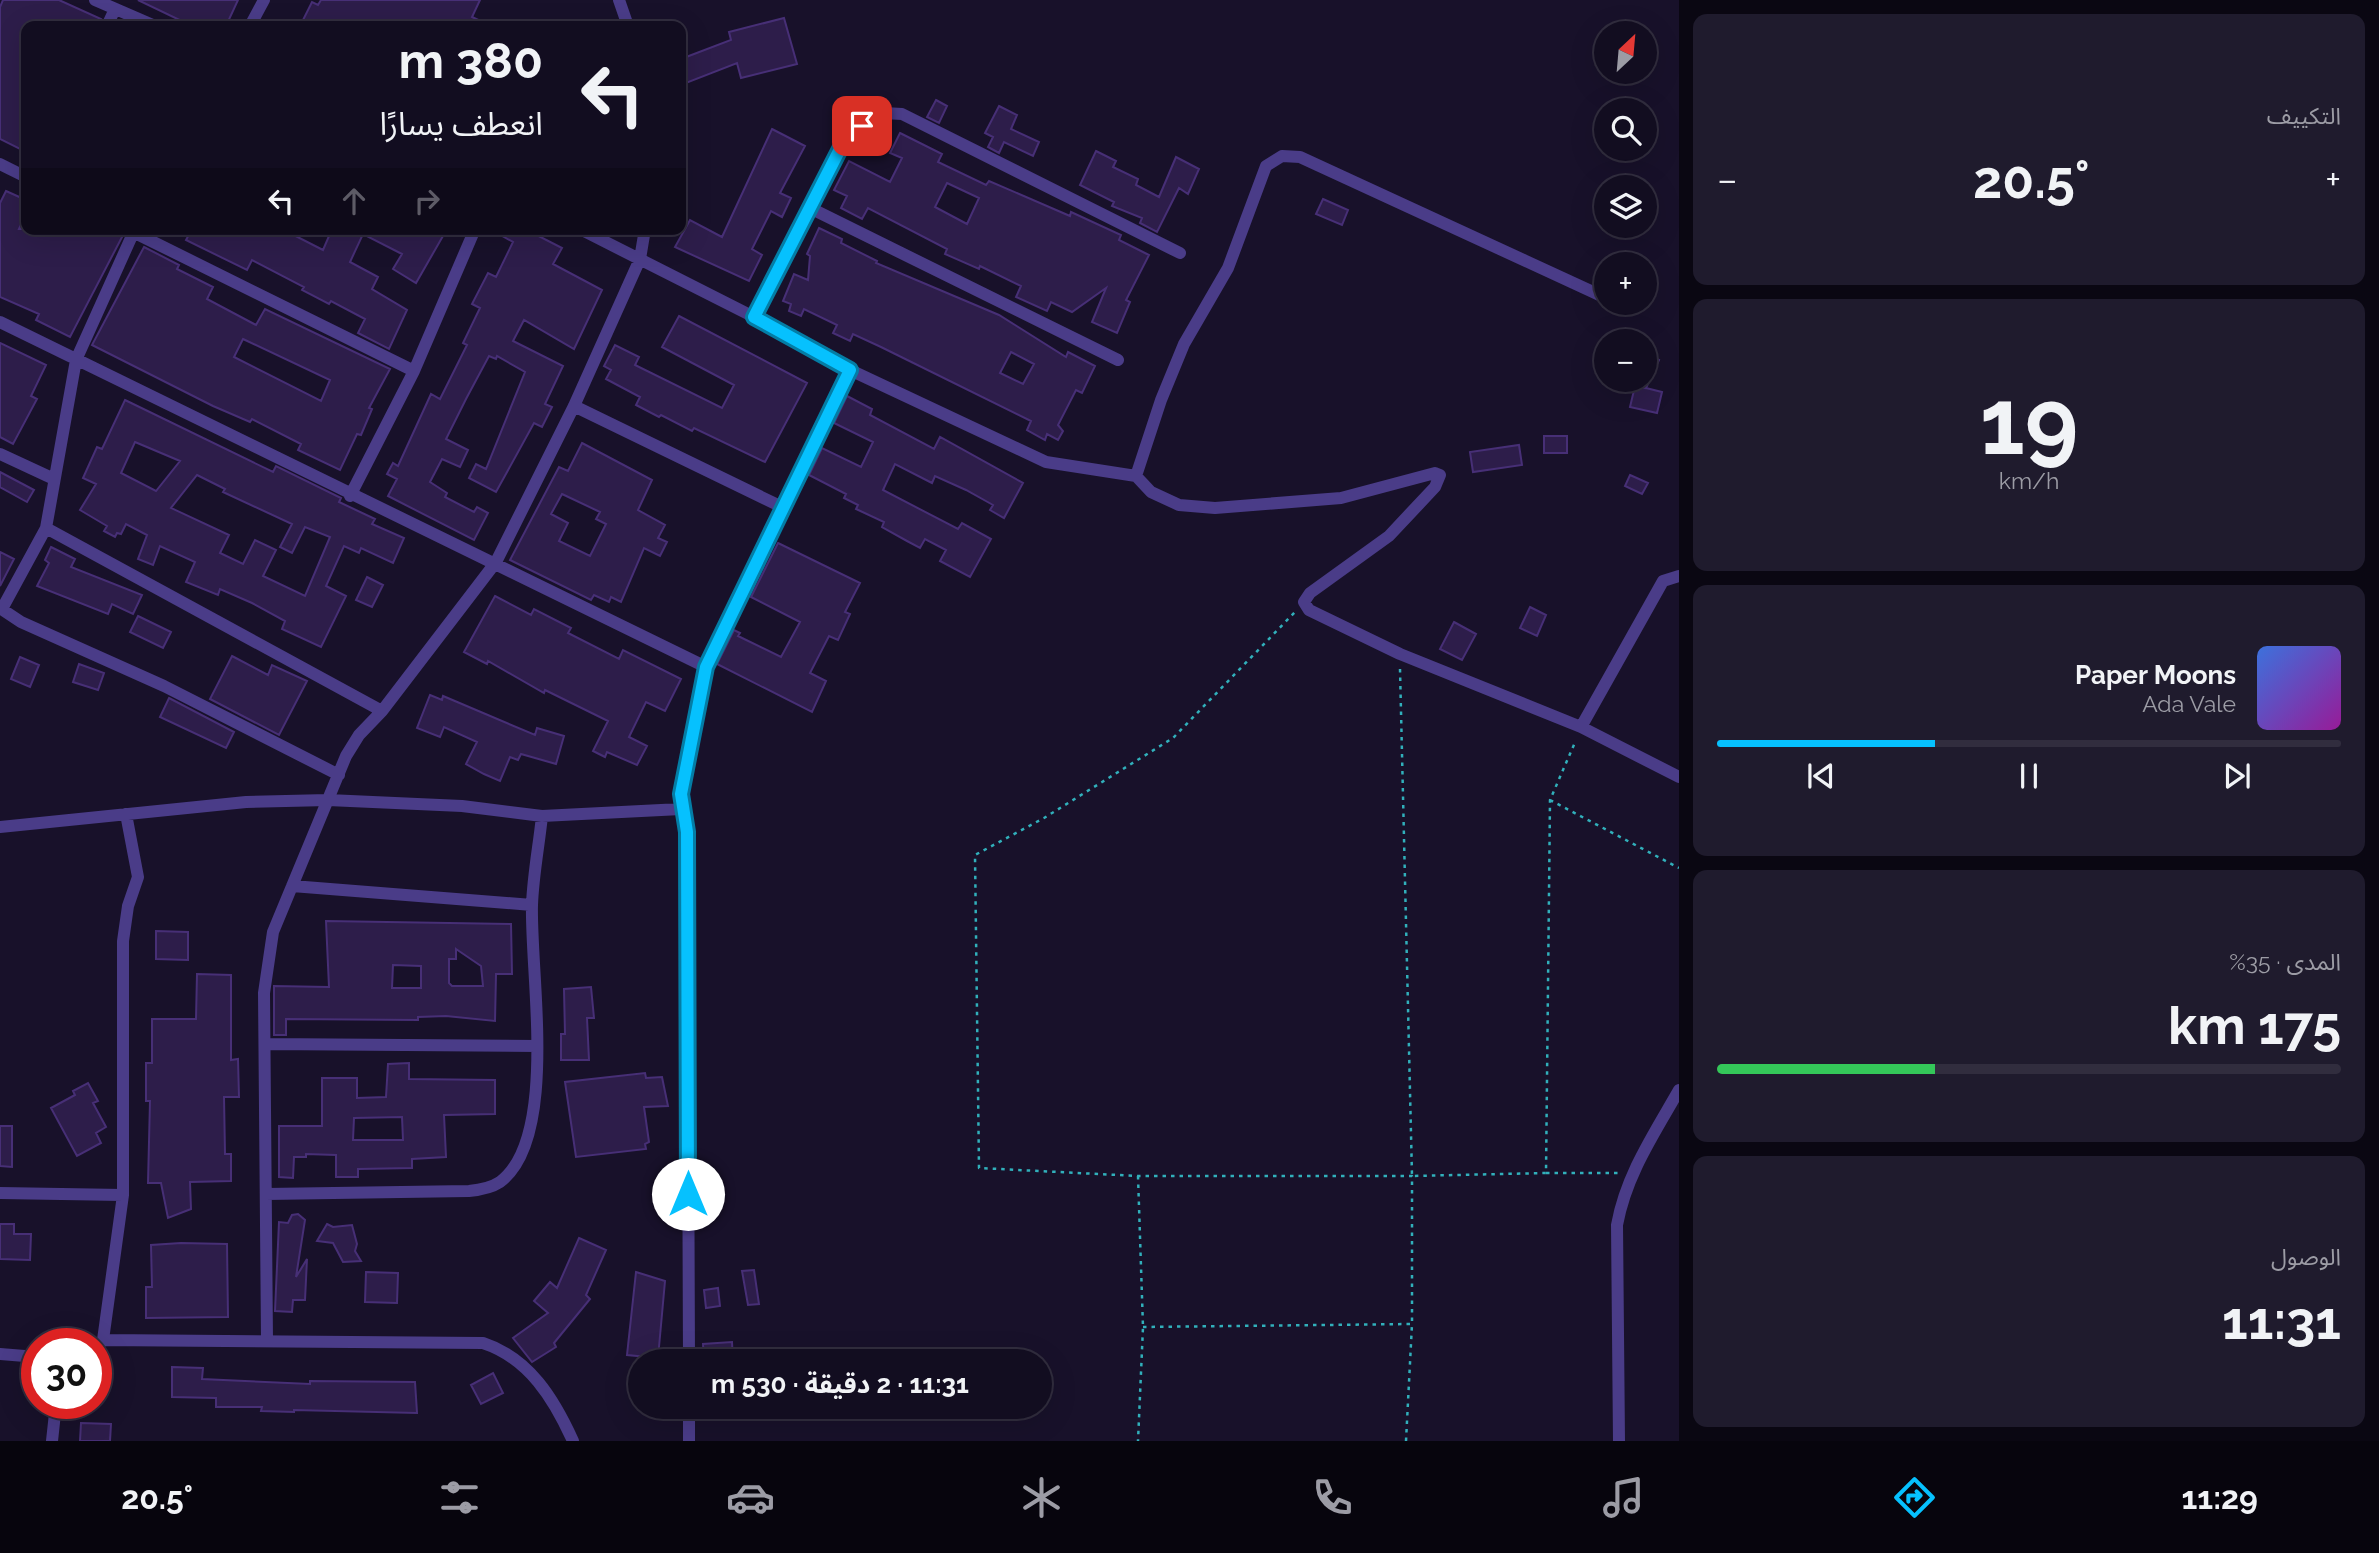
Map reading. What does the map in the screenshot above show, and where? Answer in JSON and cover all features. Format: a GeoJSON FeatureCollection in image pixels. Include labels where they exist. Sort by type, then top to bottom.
{"type":"FeatureCollection","features":[{"type":"Feature","properties":{"kind":"street"},"geometry":{"type":"LineString","coordinates":[[94,0],[144,21]]}},
{"type":"Feature","properties":{"kind":"street"},"geometry":{"type":"LineString","coordinates":[[253,21],[264,0]]}},
{"type":"Feature","properties":{"kind":"street"},"geometry":{"type":"LineString","coordinates":[[619,0],[626,21]]}},
{"type":"Feature","properties":{"kind":"street"},"geometry":{"type":"LineString","coordinates":[[110,21],[116,9]]}},
{"type":"Feature","properties":{"kind":"street"},"geometry":{"type":"LineString","coordinates":[[754,317],[840,149],[862,126],[884,113],[902,114],[1180,253]]}},
{"type":"Feature","properties":{"kind":"street"},"geometry":{"type":"LineString","coordinates":[[1136,477],[1161,400],[1184,344],[1228,268],[1266,166],[1282,156],[1300,156],[1594,292]]}},
{"type":"Feature","properties":{"kind":"street"},"geometry":{"type":"LineString","coordinates":[[0,164],[21,174]]}},
{"type":"Feature","properties":{"kind":"street"},"geometry":{"type":"LineString","coordinates":[[810,208],[1118,360]]}},
{"type":"Feature","properties":{"kind":"street"},"geometry":{"type":"LineString","coordinates":[[130,235],[76,360],[68,421],[46,528],[1,609],[21,622],[164,687],[339,775]]}},
{"type":"Feature","properties":{"kind":"street"},"geometry":{"type":"LineString","coordinates":[[142,235],[414,371]]}},
{"type":"Feature","properties":{"kind":"street"},"geometry":{"type":"LineString","coordinates":[[350,496],[414,371],[472,235]]}},
{"type":"Feature","properties":{"kind":"street"},"geometry":{"type":"LineString","coordinates":[[592,235],[754,317],[850,370],[1046,462],[1136,477],[1151,492],[1179,505],[1216,508],[1341,498],[1425,475],[1440,475],[1435,487],[1389,536],[1310,593],[1304,602],[1309,610],[1400,654],[1581,727],[1679,777]]}},
{"type":"Feature","properties":{"kind":"street"},"geometry":{"type":"LineString","coordinates":[[267,1341],[264,993],[273,932],[328,800],[359,735],[382,711],[496,562],[574,406],[640,259],[644,235]]}},
{"type":"Feature","properties":{"kind":"street"},"geometry":{"type":"LineString","coordinates":[[0,322],[350,496],[496,562],[706,667]]}},
{"type":"Feature","properties":{"kind":"street"},"geometry":{"type":"LineString","coordinates":[[689,1349],[687,832],[681,809],[681,794],[706,667],[850,370]]}},
{"type":"Feature","properties":{"kind":"street"},"geometry":{"type":"LineString","coordinates":[[574,406],[783,509]]}},
{"type":"Feature","properties":{"kind":"street"},"geometry":{"type":"LineString","coordinates":[[0,454],[54,479]]}},
{"type":"Feature","properties":{"kind":"street"},"geometry":{"type":"LineString","coordinates":[[46,528],[382,711]]}},
{"type":"Feature","properties":{"kind":"street"},"geometry":{"type":"LineString","coordinates":[[1581,727],[1664,580],[1679,576]]}},
{"type":"Feature","properties":{"kind":"street"},"geometry":{"type":"LineString","coordinates":[[0,827],[246,802],[328,800],[462,806],[542,816],[681,809]]}},
{"type":"Feature","properties":{"kind":"street"},"geometry":{"type":"LineString","coordinates":[[102,1328],[123,1195],[123,941],[128,906],[138,877],[126,814]]}},
{"type":"Feature","properties":{"kind":"street"},"geometry":{"type":"LineString","coordinates":[[266,1194],[469,1191],[499,1183],[520,1158],[533,1124],[537,1046],[532,905],[542,816]]}},
{"type":"Feature","properties":{"kind":"street"},"geometry":{"type":"LineString","coordinates":[[292,886],[532,905]]}},
{"type":"Feature","properties":{"kind":"street"},"geometry":{"type":"LineString","coordinates":[[265,1044],[537,1046]]}},
{"type":"Feature","properties":{"kind":"street"},"geometry":{"type":"LineString","coordinates":[[1619,1441],[1617,1225],[1622,1195],[1679,1090]]}},
{"type":"Feature","properties":{"kind":"street"},"geometry":{"type":"LineString","coordinates":[[0,1193],[123,1195]]}},
{"type":"Feature","properties":{"kind":"street"},"geometry":{"type":"LineString","coordinates":[[112,1344],[464,1342],[496,1347],[513,1356],[533,1376],[556,1408],[573,1441]]}},
{"type":"Feature","properties":{"kind":"street"},"geometry":{"type":"LineString","coordinates":[[0,1354],[21,1356]]}},
{"type":"Feature","properties":{"kind":"street"},"geometry":{"type":"LineString","coordinates":[[52,1441],[54,1419]]}},
{"type":"Feature","properties":{"kind":"street"},"geometry":{"type":"LineString","coordinates":[[689,1419],[690,1441]]}},
{"type":"Feature","properties":{"kind":"path"},"geometry":{"type":"LineString","coordinates":[[1304,602],[1173,738],[1044,818],[975,855],[979,1168],[1138,1176],[1412,1177],[1632,1173]]}},
{"type":"Feature","properties":{"kind":"path"},"geometry":{"type":"LineString","coordinates":[[1400,654],[1412,1177],[1412,1324],[1406,1441]]}},
{"type":"Feature","properties":{"kind":"path"},"geometry":{"type":"LineString","coordinates":[[1545,1173],[1550,800],[1581,727]]}},
{"type":"Feature","properties":{"kind":"path"},"geometry":{"type":"LineString","coordinates":[[1550,800],[1679,868]]}},
{"type":"Feature","properties":{"kind":"path"},"geometry":{"type":"LineString","coordinates":[[1138,1176],[1143,1326],[1138,1441]]}},
{"type":"Feature","properties":{"kind":"path"},"geometry":{"type":"LineString","coordinates":[[1143,1326],[1412,1324]]}},
{"type":"Feature","properties":{"kind":"building"},"geometry":{"type":"Polygon","coordinates":[[[3,0],[59,0],[101,19],[21,21],[21,150],[0,139],[0,7],[3,0]]]}},
{"type":"Feature","properties":{"kind":"building"},"geometry":{"type":"Polygon","coordinates":[[[138,0],[238,0],[228,21],[182,21],[138,0]]]}},
{"type":"Feature","properties":{"kind":"building"},"geometry":{"type":"Polygon","coordinates":[[[321,0],[480,0],[472,17],[480,21],[302,21],[312,2],[318,5],[321,0]]]}},
{"type":"Feature","properties":{"kind":"building"},"geometry":{"type":"Polygon","coordinates":[[[784,18],[797,64],[741,78],[737,63],[686,83],[686,57],[731,40],[729,32],[784,18]]]}},
{"type":"Feature","properties":{"kind":"building"},"geometry":{"type":"Polygon","coordinates":[[[936,100],[947,106],[939,123],[927,117],[936,100]]]}},
{"type":"Feature","properties":{"kind":"building"},"geometry":{"type":"Polygon","coordinates":[[[999,106],[1017,115],[1011,129],[1039,142],[1033,156],[1004,142],[999,153],[988,147],[993,137],[985,133],[999,106]]]}},
{"type":"Feature","properties":{"kind":"building"},"geometry":{"type":"Polygon","coordinates":[[[772,129],[805,146],[780,193],[791,198],[782,217],[771,211],[752,249],[762,255],[749,281],[675,247],[682,235],[686,235],[690,220],[722,237],[772,129]]]}},
{"type":"Feature","properties":{"kind":"building"},"geometry":{"type":"Polygon","coordinates":[[[900,133],[942,154],[938,162],[986,185],[989,181],[1070,216],[1071,212],[1121,235],[1119,240],[1149,255],[1126,300],[1130,302],[1117,333],[1092,322],[1106,288],[1072,312],[1051,302],[1047,311],[1016,297],[1021,286],[980,266],[979,269],[945,254],[947,249],[868,208],[862,219],[841,208],[847,196],[834,190],[849,161],[890,182],[902,158],[890,153],[900,133]],[[947,183],[935,207],[967,224],[979,198],[947,183]]]}},
{"type":"Feature","properties":{"kind":"building"},"geometry":{"type":"Polygon","coordinates":[[[1096,151],[1116,161],[1113,167],[1138,179],[1136,185],[1159,197],[1176,157],[1199,169],[1188,194],[1179,188],[1157,232],[1140,223],[1142,218],[1112,206],[1114,202],[1080,185],[1096,151]]]}},
{"type":"Feature","properties":{"kind":"building"},"geometry":{"type":"Polygon","coordinates":[[[6,191],[21,198],[21,235],[122,237],[70,337],[36,320],[39,314],[0,297],[0,203],[6,191]]]}},
{"type":"Feature","properties":{"kind":"building"},"geometry":{"type":"Polygon","coordinates":[[[1323,199],[1348,210],[1342,225],[1316,214],[1323,199]]]}},
{"type":"Feature","properties":{"kind":"building"},"geometry":{"type":"Polygon","coordinates":[[[819,228],[842,239],[841,243],[877,261],[876,263],[999,315],[1066,357],[1068,352],[1095,366],[1082,393],[1076,390],[1058,425],[1063,431],[1058,440],[1047,434],[1045,440],[1027,430],[1031,421],[881,347],[853,334],[850,341],[833,333],[837,325],[804,309],[801,316],[789,311],[791,304],[783,301],[794,274],[808,280],[810,256],[807,254],[819,228]],[[1011,352],[1000,373],[1023,384],[1034,364],[1011,352]]]}},
{"type":"Feature","properties":{"kind":"building"},"geometry":{"type":"Polygon","coordinates":[[[189,235],[294,235],[323,250],[329,235],[363,235],[350,262],[378,277],[372,289],[407,310],[389,349],[358,333],[365,319],[331,301],[329,304],[302,290],[304,287],[252,260],[247,270],[186,240],[189,235]]]}},
{"type":"Feature","properties":{"kind":"building"},"geometry":{"type":"Polygon","coordinates":[[[365,235],[444,235],[416,283],[393,269],[402,254],[365,235]]]}},
{"type":"Feature","properties":{"kind":"building"},"geometry":{"type":"Polygon","coordinates":[[[501,235],[537,235],[562,248],[553,264],[602,290],[574,349],[524,320],[513,341],[563,366],[545,404],[552,407],[542,427],[534,423],[496,492],[469,478],[476,464],[486,469],[525,372],[497,356],[496,359],[489,356],[466,399],[446,439],[468,450],[460,467],[442,459],[430,482],[447,493],[445,497],[474,512],[477,507],[488,513],[474,540],[388,496],[397,479],[387,474],[393,463],[398,466],[431,394],[440,399],[467,345],[463,343],[480,308],[472,304],[488,273],[496,277],[513,242],[501,235]]]}},
{"type":"Feature","properties":{"kind":"building"},"geometry":{"type":"Polygon","coordinates":[[[144,247],[179,265],[177,269],[213,287],[207,299],[256,325],[265,309],[390,369],[369,408],[372,409],[361,435],[357,434],[340,470],[298,450],[301,444],[252,419],[250,422],[213,406],[92,345],[144,247]],[[243,339],[234,357],[321,401],[330,380],[243,339]]]}},
{"type":"Feature","properties":{"kind":"building"},"geometry":{"type":"Polygon","coordinates":[[[679,316],[807,383],[765,462],[694,428],[692,431],[636,405],[640,397],[606,379],[611,370],[604,366],[615,345],[639,357],[635,365],[722,408],[734,385],[662,347],[679,316]]]}},
{"type":"Feature","properties":{"kind":"building"},"geometry":{"type":"Polygon","coordinates":[[[0,343],[46,365],[31,396],[37,399],[13,444],[0,437],[0,343]]]}},
{"type":"Feature","properties":{"kind":"building"},"geometry":{"type":"Polygon","coordinates":[[[1634,392],[1662,392],[1657,413],[1630,407],[1634,392]]]}},
{"type":"Feature","properties":{"kind":"building"},"geometry":{"type":"Polygon","coordinates":[[[847,396],[872,409],[870,415],[934,449],[940,437],[1023,483],[1004,518],[990,510],[993,505],[966,490],[935,476],[932,483],[895,464],[883,490],[958,529],[962,523],[991,539],[970,577],[940,561],[946,550],[925,539],[920,548],[907,541],[882,527],[884,522],[856,509],[858,505],[844,498],[846,494],[809,475],[822,448],[861,467],[873,442],[834,423],[847,396]]]}},
{"type":"Feature","properties":{"kind":"building"},"geometry":{"type":"Polygon","coordinates":[[[125,400],[273,472],[276,466],[341,498],[339,502],[375,519],[372,524],[404,538],[393,563],[361,548],[359,553],[344,546],[326,586],[346,596],[321,647],[282,629],[285,621],[252,603],[220,589],[218,595],[186,582],[195,562],[160,546],[153,565],[138,559],[147,535],[126,524],[121,534],[117,533],[115,537],[104,531],[107,526],[80,510],[96,484],[83,478],[97,447],[102,449],[125,400]],[[135,442],[121,473],[156,491],[180,461],[135,442]],[[197,475],[171,508],[229,535],[220,553],[243,564],[255,540],[276,550],[263,576],[305,596],[330,537],[305,527],[292,553],[280,547],[292,524],[223,492],[225,489],[197,475]]]}},
{"type":"Feature","properties":{"kind":"building"},"geometry":{"type":"Polygon","coordinates":[[[1544,436],[1567,436],[1567,453],[1544,453],[1544,436]]]}},
{"type":"Feature","properties":{"kind":"building"},"geometry":{"type":"Polygon","coordinates":[[[582,443],[652,480],[638,510],[665,525],[658,538],[667,542],[660,556],[644,548],[621,602],[611,597],[609,602],[594,595],[591,600],[510,560],[559,467],[568,471],[582,443]],[[562,494],[551,514],[568,523],[559,541],[590,556],[606,524],[596,519],[600,512],[562,494]]]}},
{"type":"Feature","properties":{"kind":"building"},"geometry":{"type":"Polygon","coordinates":[[[1519,445],[1522,465],[1473,472],[1470,452],[1519,445]]]}},
{"type":"Feature","properties":{"kind":"building"},"geometry":{"type":"Polygon","coordinates":[[[0,472],[34,490],[27,502],[0,487],[0,472]]]}},
{"type":"Feature","properties":{"kind":"building"},"geometry":{"type":"Polygon","coordinates":[[[1630,475],[1648,483],[1642,494],[1625,486],[1630,475]]]}},
{"type":"Feature","properties":{"kind":"building"},"geometry":{"type":"Polygon","coordinates":[[[778,543],[860,583],[845,612],[850,614],[838,640],[829,636],[810,673],[826,681],[812,712],[717,664],[734,630],[740,633],[738,636],[781,657],[800,622],[751,597],[778,543]]]}},
{"type":"Feature","properties":{"kind":"building"},"geometry":{"type":"Polygon","coordinates":[[[51,547],[75,559],[71,567],[142,595],[133,614],[112,604],[108,614],[37,586],[49,563],[45,560],[51,547]]]}},
{"type":"Feature","properties":{"kind":"building"},"geometry":{"type":"Polygon","coordinates":[[[0,552],[14,559],[0,586],[0,552]]]}},
{"type":"Feature","properties":{"kind":"building"},"geometry":{"type":"Polygon","coordinates":[[[367,577],[383,585],[372,607],[356,600],[367,577]]]}},
{"type":"Feature","properties":{"kind":"building"},"geometry":{"type":"Polygon","coordinates":[[[495,596],[531,615],[534,609],[571,628],[568,633],[619,659],[623,650],[681,679],[665,711],[646,702],[629,737],[647,746],[637,765],[607,752],[605,757],[593,751],[608,721],[545,690],[544,693],[488,661],[487,664],[464,652],[495,596]]]}},
{"type":"Feature","properties":{"kind":"building"},"geometry":{"type":"Polygon","coordinates":[[[1530,607],[1546,615],[1537,636],[1520,628],[1530,607]]]}},
{"type":"Feature","properties":{"kind":"building"},"geometry":{"type":"Polygon","coordinates":[[[138,616],[171,632],[163,648],[130,632],[138,616]]]}},
{"type":"Feature","properties":{"kind":"building"},"geometry":{"type":"Polygon","coordinates":[[[1454,622],[1476,634],[1462,660],[1440,649],[1454,622]]]}},
{"type":"Feature","properties":{"kind":"building"},"geometry":{"type":"Polygon","coordinates":[[[232,656],[268,675],[272,665],[307,681],[279,735],[210,699],[232,656]]]}},
{"type":"Feature","properties":{"kind":"building"},"geometry":{"type":"Polygon","coordinates":[[[20,657],[39,665],[30,687],[11,679],[20,657]]]}},
{"type":"Feature","properties":{"kind":"building"},"geometry":{"type":"Polygon","coordinates":[[[79,664],[104,673],[98,690],[73,682],[79,664]]]}},
{"type":"Feature","properties":{"kind":"building"},"geometry":{"type":"Polygon","coordinates":[[[430,695],[442,700],[443,696],[535,735],[537,728],[564,736],[556,764],[521,754],[518,760],[510,757],[500,781],[484,774],[466,764],[477,742],[444,727],[440,737],[417,728],[430,695]]]}},
{"type":"Feature","properties":{"kind":"building"},"geometry":{"type":"Polygon","coordinates":[[[169,698],[234,732],[226,748],[160,717],[169,698]]]}},
{"type":"Feature","properties":{"kind":"building"},"geometry":{"type":"Polygon","coordinates":[[[326,921],[511,924],[512,974],[496,974],[495,1021],[446,1016],[418,1017],[418,1020],[286,1019],[286,1035],[274,1035],[274,986],[329,987],[326,921]],[[456,949],[456,959],[449,959],[449,983],[452,986],[483,986],[481,966],[456,949]],[[393,965],[392,988],[421,988],[421,966],[393,965]]]}},
{"type":"Feature","properties":{"kind":"building"},"geometry":{"type":"Polygon","coordinates":[[[156,931],[188,932],[188,960],[156,959],[156,931]]]}},
{"type":"Feature","properties":{"kind":"building"},"geometry":{"type":"Polygon","coordinates":[[[197,974],[231,975],[231,1060],[238,1059],[239,1097],[224,1097],[225,1154],[231,1154],[231,1181],[190,1182],[191,1209],[168,1218],[161,1183],[148,1183],[150,1101],[146,1101],[146,1063],[152,1063],[152,1019],[196,1019],[197,974]]]}},
{"type":"Feature","properties":{"kind":"building"},"geometry":{"type":"Polygon","coordinates":[[[591,987],[594,1018],[587,1018],[589,1060],[561,1060],[561,1034],[565,1034],[564,989],[591,987]]]}},
{"type":"Feature","properties":{"kind":"building"},"geometry":{"type":"Polygon","coordinates":[[[409,1063],[409,1079],[495,1080],[495,1114],[444,1115],[446,1157],[412,1159],[412,1168],[358,1169],[358,1177],[336,1177],[336,1155],[306,1154],[306,1157],[294,1157],[293,1178],[279,1177],[279,1126],[322,1126],[322,1078],[357,1078],[357,1098],[386,1097],[388,1064],[409,1063]],[[402,1117],[354,1118],[353,1140],[403,1140],[402,1117]]]}},
{"type":"Feature","properties":{"kind":"building"},"geometry":{"type":"Polygon","coordinates":[[[645,1073],[646,1078],[662,1077],[668,1106],[644,1107],[649,1142],[645,1144],[646,1149],[576,1157],[565,1082],[645,1073]]]}},
{"type":"Feature","properties":{"kind":"building"},"geometry":{"type":"Polygon","coordinates":[[[88,1083],[98,1101],[93,1103],[106,1127],[96,1133],[101,1143],[77,1156],[51,1108],[75,1095],[73,1091],[88,1083]]]}},
{"type":"Feature","properties":{"kind":"building"},"geometry":{"type":"Polygon","coordinates":[[[0,1126],[12,1126],[12,1167],[0,1166],[0,1126]]]}},
{"type":"Feature","properties":{"kind":"building"},"geometry":{"type":"Polygon","coordinates":[[[298,1214],[305,1220],[296,1277],[307,1259],[305,1300],[293,1300],[292,1312],[275,1311],[279,1222],[288,1223],[292,1215],[298,1214]]]}},
{"type":"Feature","properties":{"kind":"building"},"geometry":{"type":"Polygon","coordinates":[[[0,1224],[14,1224],[14,1234],[31,1234],[30,1260],[0,1259],[0,1224]]]}},
{"type":"Feature","properties":{"kind":"building"},"geometry":{"type":"Polygon","coordinates":[[[327,1224],[333,1227],[352,1225],[357,1244],[355,1251],[361,1261],[343,1262],[333,1243],[317,1241],[327,1224]]]}},
{"type":"Feature","properties":{"kind":"building"},"geometry":{"type":"Polygon","coordinates":[[[579,1238],[606,1250],[586,1295],[590,1299],[554,1343],[556,1347],[532,1362],[513,1338],[548,1313],[534,1301],[550,1282],[557,1288],[579,1238]]]}},
{"type":"Feature","properties":{"kind":"building"},"geometry":{"type":"Polygon","coordinates":[[[227,1244],[228,1317],[146,1318],[146,1287],[152,1287],[151,1245],[227,1244]]]}},
{"type":"Feature","properties":{"kind":"building"},"geometry":{"type":"Polygon","coordinates":[[[754,1270],[759,1304],[748,1305],[742,1271],[754,1270]]]}},
{"type":"Feature","properties":{"kind":"building"},"geometry":{"type":"Polygon","coordinates":[[[366,1272],[398,1273],[397,1303],[365,1302],[366,1272]]]}},
{"type":"Feature","properties":{"kind":"building"},"geometry":{"type":"Polygon","coordinates":[[[636,1272],[665,1281],[659,1349],[628,1349],[627,1355],[636,1272]]]}},
{"type":"Feature","properties":{"kind":"building"},"geometry":{"type":"Polygon","coordinates":[[[718,1288],[720,1306],[706,1308],[704,1290],[718,1288]]]}},
{"type":"Feature","properties":{"kind":"building"},"geometry":{"type":"Polygon","coordinates":[[[732,1342],[732,1349],[703,1349],[703,1344],[732,1342]]]}},
{"type":"Feature","properties":{"kind":"building"},"geometry":{"type":"Polygon","coordinates":[[[172,1367],[203,1368],[202,1379],[310,1384],[310,1381],[415,1382],[417,1413],[294,1412],[261,1411],[262,1407],[216,1407],[216,1398],[172,1397],[172,1367]]]}},
{"type":"Feature","properties":{"kind":"building"},"geometry":{"type":"Polygon","coordinates":[[[493,1373],[503,1393],[481,1404],[471,1385],[493,1373]]]}},
{"type":"Feature","properties":{"kind":"building"},"geometry":{"type":"Polygon","coordinates":[[[81,1423],[111,1424],[110,1441],[80,1441],[81,1423]]]}},
{"type":"Feature","properties":{"kind":"route"},"geometry":{"type":"LineString","coordinates":[[688,1194],[687,832],[681,809],[681,794],[706,667],[850,370],[754,317],[840,149],[862,126]]}}]}
